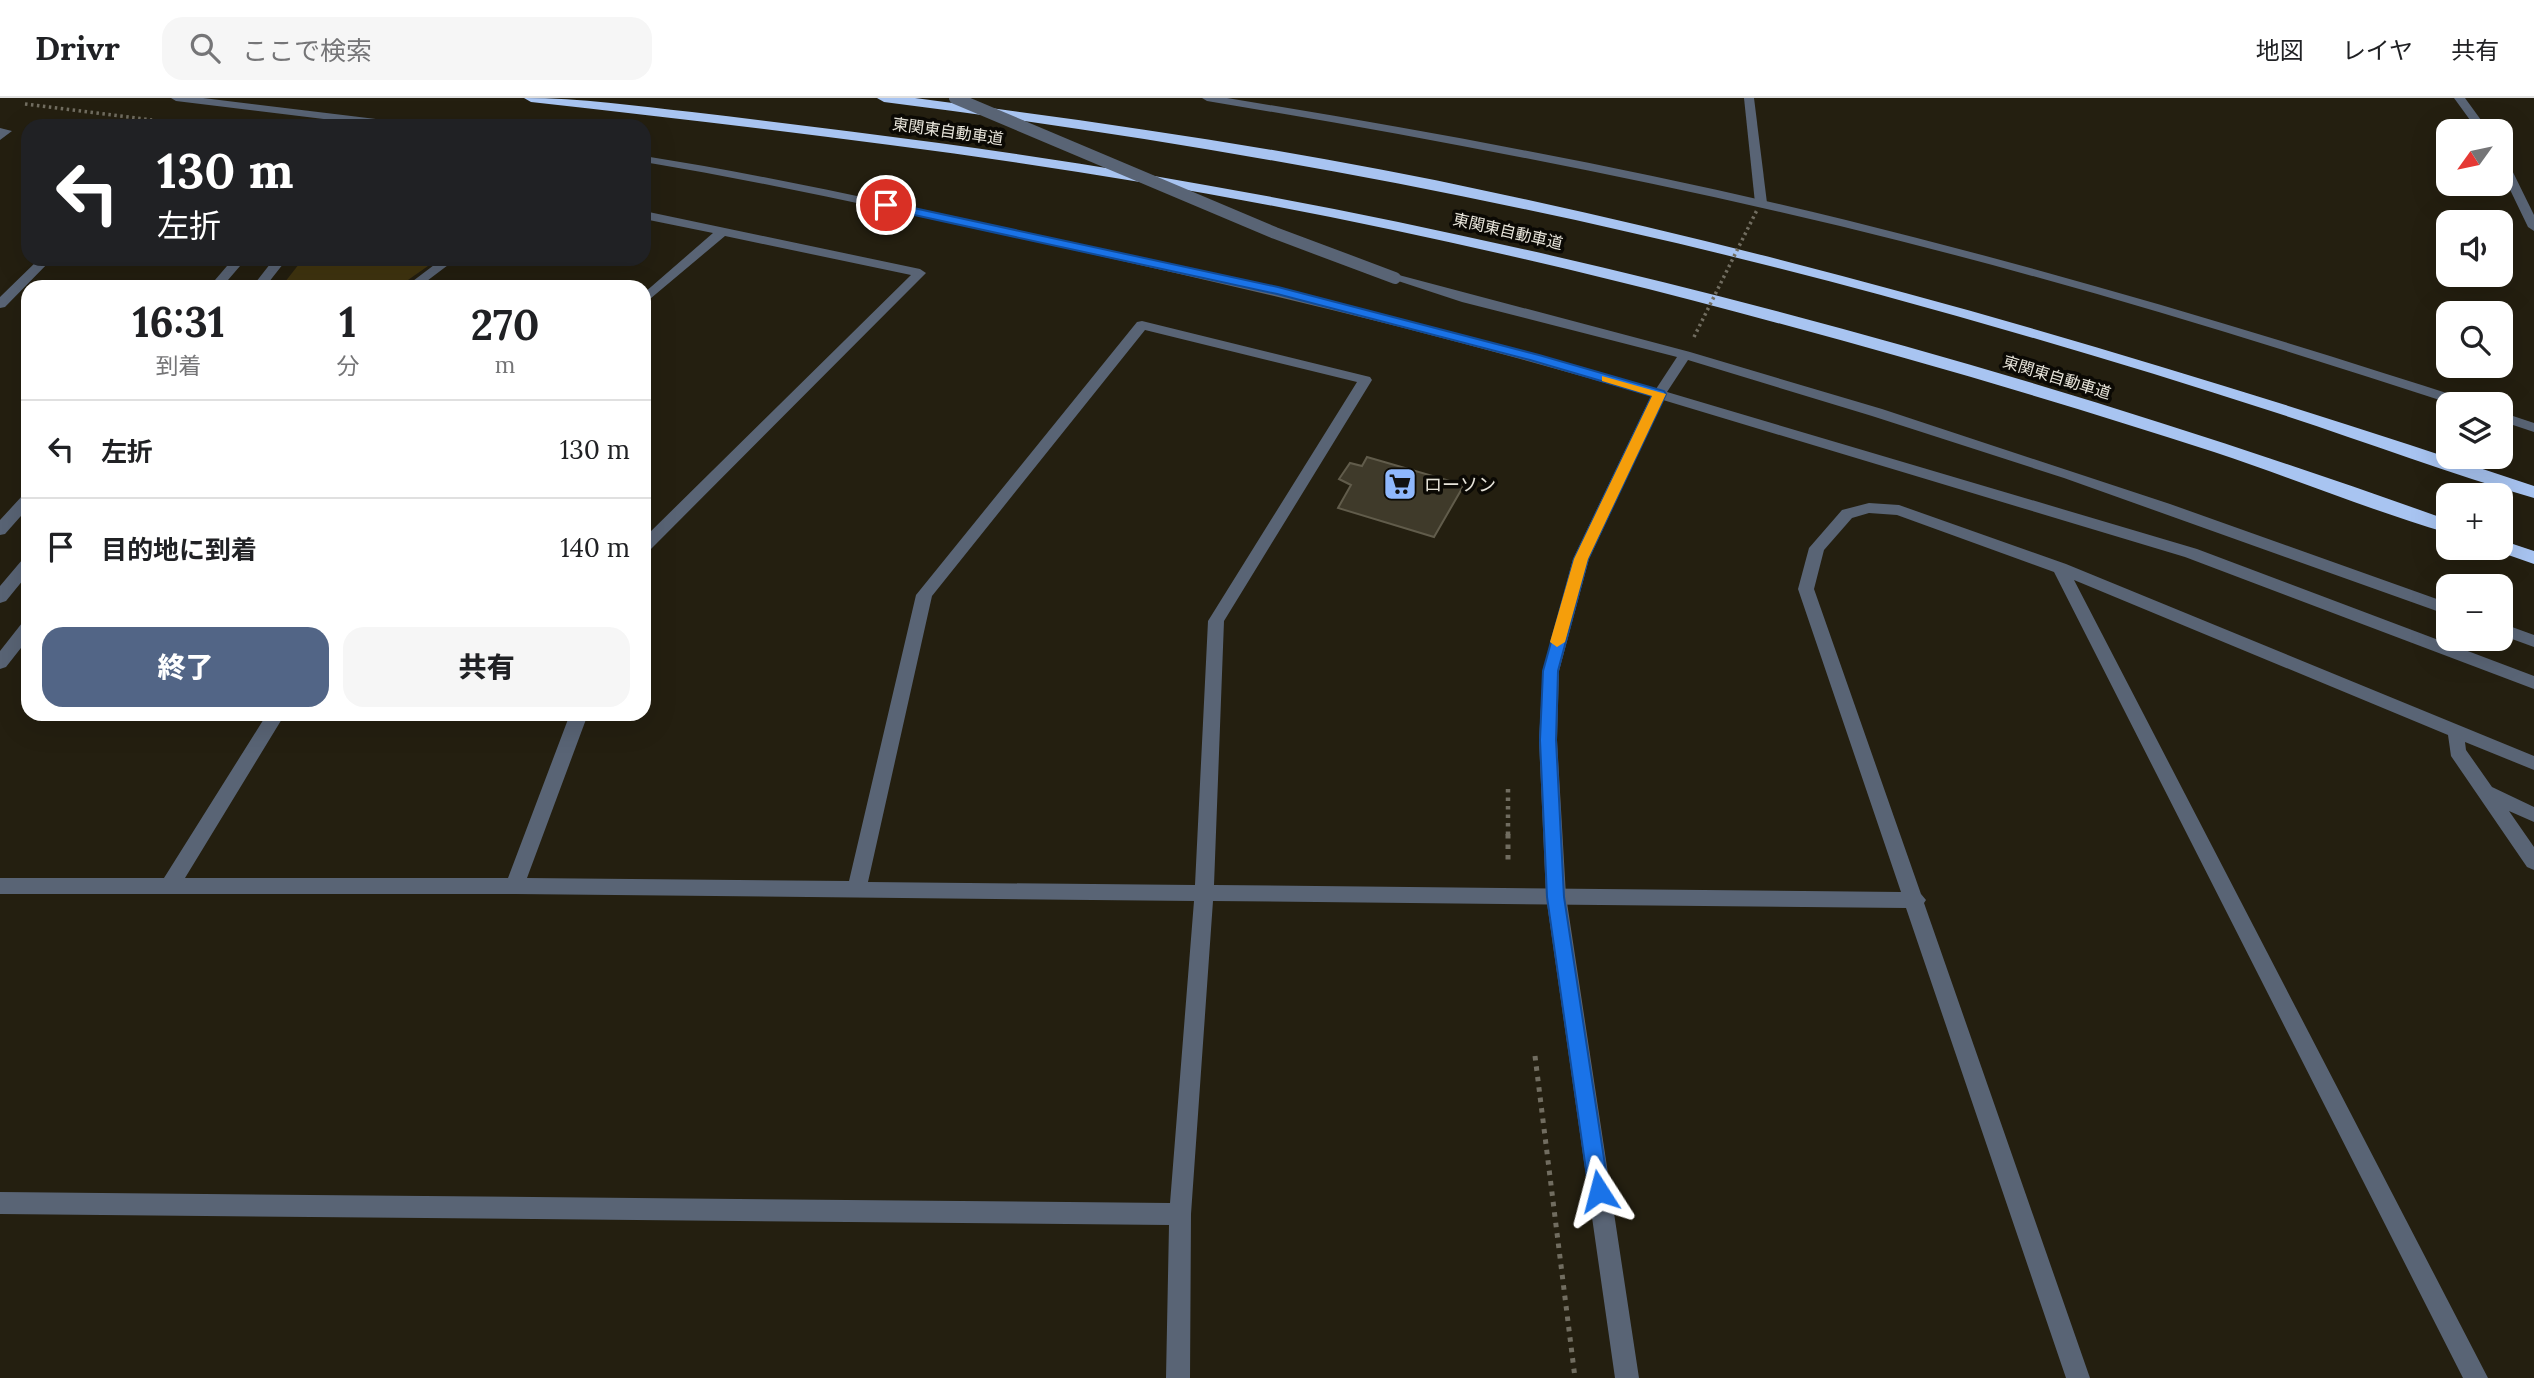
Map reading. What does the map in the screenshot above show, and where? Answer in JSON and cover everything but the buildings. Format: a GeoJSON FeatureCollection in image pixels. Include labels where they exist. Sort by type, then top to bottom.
{"type":"FeatureCollection","features":[{"type":"Feature","properties":{"kind":"highway","name":"東関東自動車道"},"geometry":{"type":"LineString","coordinates":[[531,98],[1088,170],[1227,193],[1462,240],[1608,274],[1997,379],[2179,435],[2436,523]]}},
{"type":"Feature","properties":{"kind":"highway","name":"東関東自動車道"},"geometry":{"type":"LineString","coordinates":[[884,98],[1232,147],[1491,196],[1644,230],[1998,322],[2195,380],[2534,492]]}},
{"type":"Feature","properties":{"kind":"highway"},"geometry":{"type":"LineString","coordinates":[[2513,550],[2534,558]]}},
{"type":"Feature","properties":{"kind":"street"},"geometry":{"type":"LineString","coordinates":[[176,98],[351,119]]}},
{"type":"Feature","properties":{"kind":"street"},"geometry":{"type":"LineString","coordinates":[[955,98],[1275,233],[1395,278],[1442,293],[1685,355],[2206,520],[2436,605]]}},
{"type":"Feature","properties":{"kind":"street"},"geometry":{"type":"LineString","coordinates":[[1206,98],[1551,157],[1759,206],[2302,349],[2436,394]]}},
{"type":"Feature","properties":{"kind":"street"},"geometry":{"type":"LineString","coordinates":[[1749,98],[1759,206]]}},
{"type":"Feature","properties":{"kind":"street"},"geometry":{"type":"LineString","coordinates":[[2459,98],[2475,119]]}},
{"type":"Feature","properties":{"kind":"street"},"geometry":{"type":"LineString","coordinates":[[0,131],[6,131],[0,137]]}},
{"type":"Feature","properties":{"kind":"street"},"geometry":{"type":"LineString","coordinates":[[651,160],[755,177],[1278,290],[1534,357],[2191,553],[2534,683]]}},
{"type":"Feature","properties":{"kind":"street"},"geometry":{"type":"LineString","coordinates":[[2513,184],[2534,227]]}},
{"type":"Feature","properties":{"kind":"street"},"geometry":{"type":"LineString","coordinates":[[651,216],[919,273],[651,540]]}},
{"type":"Feature","properties":{"kind":"street"},"geometry":{"type":"LineString","coordinates":[[651,294],[724,230]]}},
{"type":"Feature","properties":{"kind":"street"},"geometry":{"type":"LineString","coordinates":[[25,280],[39,266]]}},
{"type":"Feature","properties":{"kind":"street"},"geometry":{"type":"LineString","coordinates":[[221,280],[234,266]]}},
{"type":"Feature","properties":{"kind":"street"},"geometry":{"type":"LineString","coordinates":[[264,280],[275,266]]}},
{"type":"Feature","properties":{"kind":"street"},"geometry":{"type":"LineString","coordinates":[[421,280],[440,266]]}},
{"type":"Feature","properties":{"kind":"street"},"geometry":{"type":"LineString","coordinates":[[0,304],[21,283]]}},
{"type":"Feature","properties":{"kind":"street"},"geometry":{"type":"LineString","coordinates":[[857,890],[924,595],[1142,325],[1365,380],[1216,621],[1204,893],[1180,1214],[1178,1378]]}},
{"type":"Feature","properties":{"kind":"street"},"geometry":{"type":"LineString","coordinates":[[1627,1378],[1556,897],[1548,740],[1551,671],[1581,559],[1660,394],[1685,355]]}},
{"type":"Feature","properties":{"kind":"street"},"geometry":{"type":"LineString","coordinates":[[2513,420],[2534,428]]}},
{"type":"Feature","properties":{"kind":"street"},"geometry":{"type":"LineString","coordinates":[[0,530],[21,506]]}},
{"type":"Feature","properties":{"kind":"street"},"geometry":{"type":"LineString","coordinates":[[2078,1378],[1916,900],[1806,589],[1817,548],[1847,514],[1869,508],[1899,510],[2060,568],[2534,763]]}},
{"type":"Feature","properties":{"kind":"street"},"geometry":{"type":"LineString","coordinates":[[2060,568],[2476,1378]]}},
{"type":"Feature","properties":{"kind":"street"},"geometry":{"type":"LineString","coordinates":[[0,597],[21,572]]}},
{"type":"Feature","properties":{"kind":"street"},"geometry":{"type":"LineString","coordinates":[[2513,633],[2534,641]]}},
{"type":"Feature","properties":{"kind":"street"},"geometry":{"type":"LineString","coordinates":[[0,663],[21,636]]}},
{"type":"Feature","properties":{"kind":"street"},"geometry":{"type":"LineString","coordinates":[[169,887],[272,721]]}},
{"type":"Feature","properties":{"kind":"street"},"geometry":{"type":"LineString","coordinates":[[515,886],[576,721]]}},
{"type":"Feature","properties":{"kind":"street"},"geometry":{"type":"LineString","coordinates":[[2456,729],[2457,751],[2534,862]]}},
{"type":"Feature","properties":{"kind":"street"},"geometry":{"type":"LineString","coordinates":[[2485,792],[2534,815]]}},
{"type":"Feature","properties":{"kind":"street"},"geometry":{"type":"LineString","coordinates":[[0,886],[515,886],[1916,900]]}},
{"type":"Feature","properties":{"kind":"street"},"geometry":{"type":"LineString","coordinates":[[0,1203],[1180,1214]]}},
{"type":"Feature","properties":{"kind":"path"},"geometry":{"type":"LineString","coordinates":[[24,104],[145,119]]}},
{"type":"Feature","properties":{"kind":"path"},"geometry":{"type":"LineString","coordinates":[[1694,337],[1759,206]]}},
{"type":"Feature","properties":{"kind":"path"},"geometry":{"type":"LineString","coordinates":[[1508,788],[1507,856],[1516,896]]}},
{"type":"Feature","properties":{"kind":"path"},"geometry":{"type":"LineString","coordinates":[[1534,1048],[1575,1378]]}},
{"type":"Feature","properties":{"kind":"shaded area"},"geometry":{"type":"Polygon","coordinates":[[[298,266],[428,266],[408,280],[286,280],[298,266]]]}},
{"type":"Feature","properties":{"kind":"slow traffic"},"geometry":{"type":"LineString","coordinates":[[1557,642],[1581,559],[1660,394],[1607,379]]}},
{"type":"Feature","properties":{"kind":"place","name":"ローソン"},"geometry":{"type":"Point","coordinates":[1400,484]}},
{"type":"Feature","properties":{"kind":"route"},"geometry":{"type":"LineString","coordinates":[[886,205],[1278,290],[1534,357],[1660,394],[1581,559],[1562,621],[1551,671],[1548,740],[1556,897],[1599,1191]]}}]}
